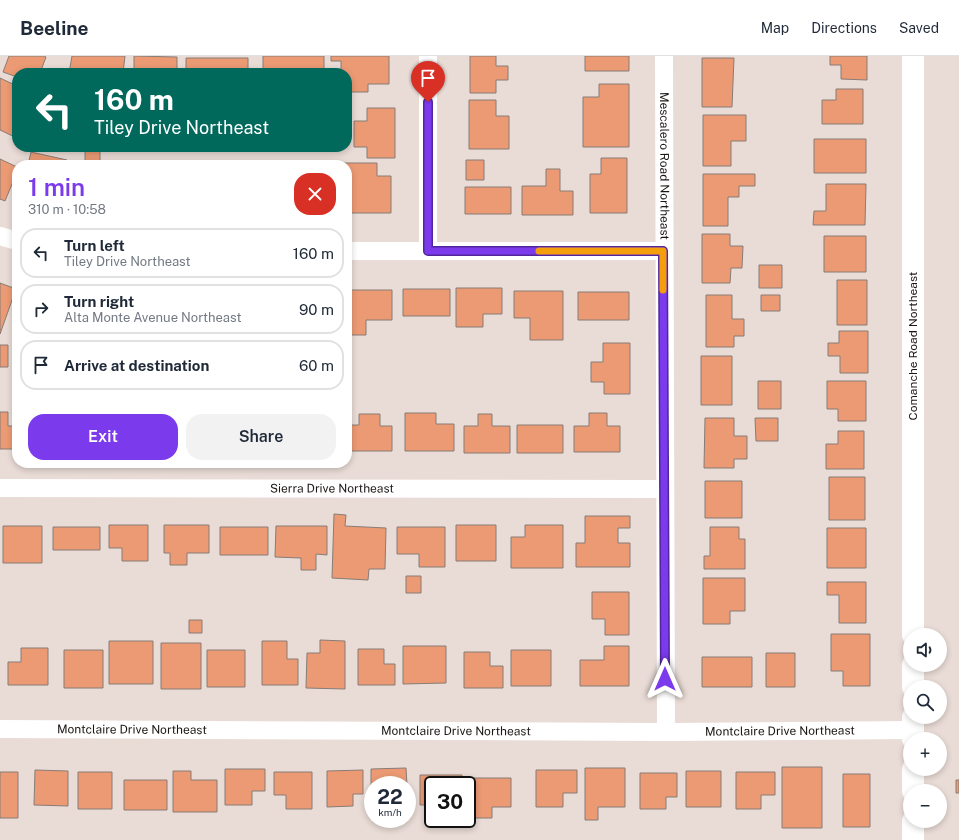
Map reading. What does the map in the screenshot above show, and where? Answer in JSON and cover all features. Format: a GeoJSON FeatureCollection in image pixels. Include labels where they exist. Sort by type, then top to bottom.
{"type":"FeatureCollection","features":[{"type":"Feature","properties":{"kind":"street"},"geometry":{"type":"LineString","coordinates":[[428,56],[428,251]]}},
{"type":"Feature","properties":{"kind":"street","name":"Mescalero Road Northeast"},"geometry":{"type":"LineString","coordinates":[[664,56],[663,251],[666,732]]}},
{"type":"Feature","properties":{"kind":"street","name":"Comanche Road Northeast"},"geometry":{"type":"LineString","coordinates":[[913,56],[913,628]]}},
{"type":"Feature","properties":{"kind":"street"},"geometry":{"type":"LineString","coordinates":[[0,236],[12,240]]}},
{"type":"Feature","properties":{"kind":"street"},"geometry":{"type":"LineString","coordinates":[[352,252],[663,251]]}},
{"type":"Feature","properties":{"kind":"street","name":"Sierra Drive Northeast"},"geometry":{"type":"LineString","coordinates":[[0,488],[664,489]]}},
{"type":"Feature","properties":{"kind":"street","name":"Montclaire Drive Northeast"},"geometry":{"type":"LineString","coordinates":[[0,729],[666,732],[913,729]]}},
{"type":"Feature","properties":{"kind":"street"},"geometry":{"type":"LineString","coordinates":[[913,828],[913,840]]}},
{"type":"Feature","properties":{"kind":"building"},"geometry":{"type":"Polygon","coordinates":[[[9,56],[46,57],[42,68],[12,68],[12,75],[3,72],[9,56]]]}},
{"type":"Feature","properties":{"kind":"building"},"geometry":{"type":"Polygon","coordinates":[[[72,56],[125,56],[124,68],[70,68],[72,56]]]}},
{"type":"Feature","properties":{"kind":"building"},"geometry":{"type":"Polygon","coordinates":[[[134,56],[177,57],[177,68],[134,68],[134,56]]]}},
{"type":"Feature","properties":{"kind":"building"},"geometry":{"type":"Polygon","coordinates":[[[263,56],[324,56],[324,68],[263,68],[263,56]]]}},
{"type":"Feature","properties":{"kind":"building"},"geometry":{"type":"Polygon","coordinates":[[[331,56],[389,56],[389,84],[368,84],[368,92],[352,92],[352,68],[341,68],[341,61],[331,61],[331,56]]]}},
{"type":"Feature","properties":{"kind":"building"},"geometry":{"type":"Polygon","coordinates":[[[470,56],[496,56],[496,66],[508,66],[508,80],[496,80],[496,93],[470,93],[470,56]]]}},
{"type":"Feature","properties":{"kind":"building"},"geometry":{"type":"Polygon","coordinates":[[[585,56],[629,56],[629,71],[585,71],[585,56]]]}},
{"type":"Feature","properties":{"kind":"building"},"geometry":{"type":"Polygon","coordinates":[[[830,56],[867,56],[867,80],[841,79],[841,65],[830,65],[830,56]]]}},
{"type":"Feature","properties":{"kind":"building"},"geometry":{"type":"Polygon","coordinates":[[[186,58],[248,58],[248,68],[186,68],[186,58]]]}},
{"type":"Feature","properties":{"kind":"building"},"geometry":{"type":"Polygon","coordinates":[[[702,58],[734,58],[732,107],[702,107],[702,58]]]}},
{"type":"Feature","properties":{"kind":"building"},"geometry":{"type":"Polygon","coordinates":[[[0,78],[12,84],[12,136],[0,130],[0,78]]]}},
{"type":"Feature","properties":{"kind":"building"},"geometry":{"type":"Polygon","coordinates":[[[599,84],[629,84],[629,147],[583,147],[583,97],[599,97],[599,84]]]}},
{"type":"Feature","properties":{"kind":"building"},"geometry":{"type":"Polygon","coordinates":[[[836,89],[863,89],[863,124],[822,124],[822,100],[836,100],[836,89]]]}},
{"type":"Feature","properties":{"kind":"building"},"geometry":{"type":"Polygon","coordinates":[[[469,100],[496,100],[496,116],[509,116],[509,149],[469,149],[469,100]]]}},
{"type":"Feature","properties":{"kind":"building"},"geometry":{"type":"Polygon","coordinates":[[[367,108],[395,108],[395,158],[367,158],[367,147],[354,147],[354,121],[367,121],[367,108]]]}},
{"type":"Feature","properties":{"kind":"building"},"geometry":{"type":"Polygon","coordinates":[[[703,115],[746,115],[746,141],[731,141],[731,166],[703,166],[703,115]]]}},
{"type":"Feature","properties":{"kind":"building"},"geometry":{"type":"Polygon","coordinates":[[[814,139],[866,139],[866,173],[814,173],[814,139]]]}},
{"type":"Feature","properties":{"kind":"building"},"geometry":{"type":"Polygon","coordinates":[[[31,152],[67,160],[29,160],[31,152]]]}},
{"type":"Feature","properties":{"kind":"building"},"geometry":{"type":"Polygon","coordinates":[[[85,152],[100,152],[100,160],[85,160],[85,152]]]}},
{"type":"Feature","properties":{"kind":"building"},"geometry":{"type":"Polygon","coordinates":[[[601,158],[627,158],[627,213],[590,213],[590,174],[601,174],[601,158]]]}},
{"type":"Feature","properties":{"kind":"building"},"geometry":{"type":"Polygon","coordinates":[[[0,159],[12,165],[12,184],[5,201],[0,199],[0,159]]]}},
{"type":"Feature","properties":{"kind":"building"},"geometry":{"type":"Polygon","coordinates":[[[466,160],[484,160],[484,180],[466,180],[466,160]]]}},
{"type":"Feature","properties":{"kind":"building"},"geometry":{"type":"Polygon","coordinates":[[[352,163],[377,163],[377,176],[391,176],[391,213],[352,213],[352,163]]]}},
{"type":"Feature","properties":{"kind":"building"},"geometry":{"type":"Polygon","coordinates":[[[546,169],[560,169],[560,191],[573,191],[573,215],[522,215],[522,186],[546,186],[546,169]]]}},
{"type":"Feature","properties":{"kind":"building"},"geometry":{"type":"Polygon","coordinates":[[[703,174],[755,174],[755,186],[739,186],[739,197],[728,197],[728,226],[703,226],[703,174]]]}},
{"type":"Feature","properties":{"kind":"building"},"geometry":{"type":"Polygon","coordinates":[[[826,184],[866,184],[865,225],[813,225],[814,211],[826,211],[826,184]]]}},
{"type":"Feature","properties":{"kind":"building"},"geometry":{"type":"Polygon","coordinates":[[[465,187],[511,187],[511,214],[465,214],[465,187]]]}},
{"type":"Feature","properties":{"kind":"building"},"geometry":{"type":"Polygon","coordinates":[[[702,234],[730,234],[730,246],[743,246],[742,268],[731,268],[730,283],[702,283],[702,234]]]}},
{"type":"Feature","properties":{"kind":"building"},"geometry":{"type":"Polygon","coordinates":[[[824,236],[866,236],[866,272],[824,272],[824,236]]]}},
{"type":"Feature","properties":{"kind":"building"},"geometry":{"type":"Polygon","coordinates":[[[759,265],[782,265],[782,288],[759,288],[759,265]]]}},
{"type":"Feature","properties":{"kind":"building"},"geometry":{"type":"Polygon","coordinates":[[[837,280],[867,280],[867,325],[837,325],[837,280]]]}},
{"type":"Feature","properties":{"kind":"building"},"geometry":{"type":"Polygon","coordinates":[[[0,283],[12,288],[12,300],[0,334],[0,283]]]}},
{"type":"Feature","properties":{"kind":"building"},"geometry":{"type":"Polygon","coordinates":[[[456,288],[502,288],[502,314],[483,314],[483,327],[456,327],[456,288]]]}},
{"type":"Feature","properties":{"kind":"building"},"geometry":{"type":"Polygon","coordinates":[[[403,289],[450,289],[450,316],[403,316],[403,289]]]}},
{"type":"Feature","properties":{"kind":"building"},"geometry":{"type":"Polygon","coordinates":[[[352,290],[392,290],[392,320],[366,320],[366,335],[352,335],[352,290]]]}},
{"type":"Feature","properties":{"kind":"building"},"geometry":{"type":"Polygon","coordinates":[[[514,291],[563,291],[563,340],[530,340],[530,318],[514,318],[514,291]]]}},
{"type":"Feature","properties":{"kind":"building"},"geometry":{"type":"Polygon","coordinates":[[[578,292],[629,292],[629,320],[578,320],[578,292]]]}},
{"type":"Feature","properties":{"kind":"building"},"geometry":{"type":"Polygon","coordinates":[[[706,295],[732,295],[732,319],[744,319],[744,336],[734,336],[734,347],[706,347],[706,295]]]}},
{"type":"Feature","properties":{"kind":"building"},"geometry":{"type":"Polygon","coordinates":[[[761,295],[780,295],[780,311],[761,311],[761,295]]]}},
{"type":"Feature","properties":{"kind":"building"},"geometry":{"type":"Polygon","coordinates":[[[839,331],[868,331],[868,373],[840,373],[840,356],[828,356],[828,343],[839,343],[839,331]]]}},
{"type":"Feature","properties":{"kind":"building"},"geometry":{"type":"Polygon","coordinates":[[[603,343],[630,343],[630,394],[604,394],[604,382],[591,382],[591,362],[603,362],[603,343]]]}},
{"type":"Feature","properties":{"kind":"building"},"geometry":{"type":"Polygon","coordinates":[[[0,345],[8,345],[8,367],[0,367],[0,345]]]}},
{"type":"Feature","properties":{"kind":"building"},"geometry":{"type":"Polygon","coordinates":[[[701,356],[732,356],[732,405],[701,405],[701,356]]]}},
{"type":"Feature","properties":{"kind":"building"},"geometry":{"type":"Polygon","coordinates":[[[758,381],[781,381],[781,409],[758,409],[758,381]]]}},
{"type":"Feature","properties":{"kind":"building"},"geometry":{"type":"Polygon","coordinates":[[[827,381],[866,381],[866,421],[838,421],[838,409],[827,409],[827,381]]]}},
{"type":"Feature","properties":{"kind":"building"},"geometry":{"type":"Polygon","coordinates":[[[0,412],[8,412],[8,426],[12,426],[12,449],[0,449],[0,412]]]}},
{"type":"Feature","properties":{"kind":"building"},"geometry":{"type":"Polygon","coordinates":[[[405,413],[436,413],[436,424],[454,424],[454,451],[405,451],[405,413]]]}},
{"type":"Feature","properties":{"kind":"building"},"geometry":{"type":"Polygon","coordinates":[[[589,413],[607,413],[607,426],[620,426],[620,452],[574,452],[574,426],[589,426],[589,413]]]}},
{"type":"Feature","properties":{"kind":"building"},"geometry":{"type":"Polygon","coordinates":[[[359,414],[380,414],[380,426],[392,426],[392,451],[352,451],[352,425],[359,425],[359,414]]]}},
{"type":"Feature","properties":{"kind":"building"},"geometry":{"type":"Polygon","coordinates":[[[478,414],[492,414],[492,426],[510,426],[510,453],[464,453],[464,426],[478,426],[478,414]]]}},
{"type":"Feature","properties":{"kind":"building"},"geometry":{"type":"Polygon","coordinates":[[[705,418],[734,418],[734,436],[747,436],[747,459],[734,459],[734,468],[704,468],[705,418]]]}},
{"type":"Feature","properties":{"kind":"building"},"geometry":{"type":"Polygon","coordinates":[[[755,418],[778,418],[778,441],[756,441],[755,418]]]}},
{"type":"Feature","properties":{"kind":"building"},"geometry":{"type":"Polygon","coordinates":[[[517,425],[563,425],[563,453],[517,453],[517,425]]]}},
{"type":"Feature","properties":{"kind":"building"},"geometry":{"type":"Polygon","coordinates":[[[838,431],[864,431],[864,469],[826,469],[826,444],[838,444],[838,431]]]}},
{"type":"Feature","properties":{"kind":"building"},"geometry":{"type":"Polygon","coordinates":[[[829,477],[865,477],[865,520],[829,520],[829,477]]]}},
{"type":"Feature","properties":{"kind":"building"},"geometry":{"type":"Polygon","coordinates":[[[705,481],[742,481],[742,518],[705,518],[705,481]]]}},
{"type":"Feature","properties":{"kind":"building"},"geometry":{"type":"Polygon","coordinates":[[[334,514],[346,515],[345,526],[386,528],[385,569],[369,569],[368,580],[332,578],[334,514]]]}},
{"type":"Feature","properties":{"kind":"building"},"geometry":{"type":"Polygon","coordinates":[[[585,516],[630,516],[630,528],[618,528],[618,543],[630,543],[630,567],[576,567],[576,543],[585,543],[585,516]]]}},
{"type":"Feature","properties":{"kind":"building"},"geometry":{"type":"Polygon","coordinates":[[[109,525],[148,525],[148,561],[122,561],[122,548],[109,548],[109,525]]]}},
{"type":"Feature","properties":{"kind":"building"},"geometry":{"type":"Polygon","coordinates":[[[164,525],[209,525],[209,553],[187,553],[187,565],[170,565],[170,553],[164,553],[164,525]]]}},
{"type":"Feature","properties":{"kind":"building"},"geometry":{"type":"Polygon","coordinates":[[[456,525],[496,525],[496,561],[456,561],[456,525]]]}},
{"type":"Feature","properties":{"kind":"building"},"geometry":{"type":"Polygon","coordinates":[[[525,525],[563,525],[563,568],[511,568],[511,537],[525,537],[525,525]]]}},
{"type":"Feature","properties":{"kind":"building"},"geometry":{"type":"Polygon","coordinates":[[[3,526],[42,526],[42,563],[3,563],[3,526]]]}},
{"type":"Feature","properties":{"kind":"building"},"geometry":{"type":"Polygon","coordinates":[[[276,526],[327,526],[327,555],[316,554],[316,570],[301,570],[301,558],[275,557],[276,526]]]}},
{"type":"Feature","properties":{"kind":"building"},"geometry":{"type":"Polygon","coordinates":[[[53,527],[100,527],[100,550],[53,550],[53,527]]]}},
{"type":"Feature","properties":{"kind":"building"},"geometry":{"type":"Polygon","coordinates":[[[220,527],[268,527],[268,555],[220,555],[220,527]]]}},
{"type":"Feature","properties":{"kind":"building"},"geometry":{"type":"Polygon","coordinates":[[[397,527],[445,527],[445,567],[419,567],[419,554],[397,554],[397,527]]]}},
{"type":"Feature","properties":{"kind":"building"},"geometry":{"type":"Polygon","coordinates":[[[710,527],[739,527],[739,539],[745,539],[745,569],[704,569],[704,556],[710,556],[710,527]]]}},
{"type":"Feature","properties":{"kind":"building"},"geometry":{"type":"Polygon","coordinates":[[[827,528],[866,528],[866,568],[827,568],[827,528]]]}},
{"type":"Feature","properties":{"kind":"building"},"geometry":{"type":"Polygon","coordinates":[[[406,576],[421,576],[421,593],[406,593],[406,576]]]}},
{"type":"Feature","properties":{"kind":"building"},"geometry":{"type":"Polygon","coordinates":[[[703,578],[745,578],[745,611],[730,611],[730,624],[703,624],[703,578]]]}},
{"type":"Feature","properties":{"kind":"building"},"geometry":{"type":"Polygon","coordinates":[[[827,582],[866,582],[866,623],[839,623],[839,595],[827,595],[827,582]]]}},
{"type":"Feature","properties":{"kind":"building"},"geometry":{"type":"Polygon","coordinates":[[[592,592],[629,592],[629,635],[605,635],[605,619],[592,619],[592,592]]]}},
{"type":"Feature","properties":{"kind":"building"},"geometry":{"type":"Polygon","coordinates":[[[189,620],[202,620],[202,633],[189,633],[189,620]]]}},
{"type":"Feature","properties":{"kind":"building"},"geometry":{"type":"Polygon","coordinates":[[[831,634],[870,634],[870,686],[843,686],[843,671],[831,671],[831,634]]]}},
{"type":"Feature","properties":{"kind":"building"},"geometry":{"type":"Polygon","coordinates":[[[320,640],[345,641],[345,689],[306,688],[307,653],[320,653],[320,640]]]}},
{"type":"Feature","properties":{"kind":"building"},"geometry":{"type":"Polygon","coordinates":[[[109,641],[153,641],[153,684],[109,684],[109,641]]]}},
{"type":"Feature","properties":{"kind":"building"},"geometry":{"type":"Polygon","coordinates":[[[262,641],[287,641],[287,659],[298,659],[298,685],[262,685],[262,641]]]}},
{"type":"Feature","properties":{"kind":"building"},"geometry":{"type":"Polygon","coordinates":[[[161,643],[201,643],[201,689],[161,689],[161,643]]]}},
{"type":"Feature","properties":{"kind":"building"},"geometry":{"type":"Polygon","coordinates":[[[403,646],[446,646],[446,683],[403,684],[403,646]]]}},
{"type":"Feature","properties":{"kind":"building"},"geometry":{"type":"Polygon","coordinates":[[[604,646],[629,646],[629,686],[580,686],[580,660],[604,660],[604,646]]]}},
{"type":"Feature","properties":{"kind":"building"},"geometry":{"type":"Polygon","coordinates":[[[21,648],[48,648],[48,685],[8,685],[8,662],[21,662],[21,648]]]}},
{"type":"Feature","properties":{"kind":"building"},"geometry":{"type":"Polygon","coordinates":[[[358,649],[384,649],[384,664],[395,664],[395,685],[358,685],[358,649]]]}},
{"type":"Feature","properties":{"kind":"building"},"geometry":{"type":"Polygon","coordinates":[[[64,650],[103,650],[103,688],[64,688],[64,650]]]}},
{"type":"Feature","properties":{"kind":"building"},"geometry":{"type":"Polygon","coordinates":[[[207,650],[245,650],[245,687],[207,687],[207,650]]]}},
{"type":"Feature","properties":{"kind":"building"},"geometry":{"type":"Polygon","coordinates":[[[511,650],[551,650],[551,686],[511,686],[511,650]]]}},
{"type":"Feature","properties":{"kind":"building"},"geometry":{"type":"Polygon","coordinates":[[[464,652],[490,652],[490,666],[503,666],[503,688],[464,688],[464,652]]]}},
{"type":"Feature","properties":{"kind":"building"},"geometry":{"type":"Polygon","coordinates":[[[766,653],[795,653],[795,687],[766,687],[766,653]]]}},
{"type":"Feature","properties":{"kind":"building"},"geometry":{"type":"Polygon","coordinates":[[[702,657],[752,657],[752,687],[702,687],[702,657]]]}},
{"type":"Feature","properties":{"kind":"building"},"geometry":{"type":"Polygon","coordinates":[[[782,767],[822,767],[822,828],[782,828],[782,767]]]}},
{"type":"Feature","properties":{"kind":"building"},"geometry":{"type":"Polygon","coordinates":[[[406,768],[406,776],[371,776],[371,769],[406,768]]]}},
{"type":"Feature","properties":{"kind":"building"},"geometry":{"type":"Polygon","coordinates":[[[585,768],[625,768],[625,807],[598,807],[598,820],[585,820],[585,768]]]}},
{"type":"Feature","properties":{"kind":"building"},"geometry":{"type":"Polygon","coordinates":[[[225,769],[265,769],[265,791],[252,791],[252,805],[225,805],[225,769]]]}},
{"type":"Feature","properties":{"kind":"building"},"geometry":{"type":"Polygon","coordinates":[[[35,770],[68,771],[68,806],[34,805],[35,770]]]}},
{"type":"Feature","properties":{"kind":"building"},"geometry":{"type":"Polygon","coordinates":[[[363,770],[363,794],[353,794],[353,806],[327,807],[327,771],[363,770]]]}},
{"type":"Feature","properties":{"kind":"building"},"geometry":{"type":"Polygon","coordinates":[[[536,770],[577,770],[577,793],[563,793],[563,807],[536,807],[536,770]]]}},
{"type":"Feature","properties":{"kind":"building"},"geometry":{"type":"Polygon","coordinates":[[[173,771],[191,771],[191,780],[217,780],[217,812],[173,812],[173,771]]]}},
{"type":"Feature","properties":{"kind":"building"},"geometry":{"type":"Polygon","coordinates":[[[686,771],[721,771],[721,807],[686,807],[686,771]]]}},
{"type":"Feature","properties":{"kind":"building"},"geometry":{"type":"Polygon","coordinates":[[[0,772],[18,772],[18,818],[0,818],[0,772]]]}},
{"type":"Feature","properties":{"kind":"building"},"geometry":{"type":"Polygon","coordinates":[[[78,772],[112,772],[112,809],[78,809],[78,772]]]}},
{"type":"Feature","properties":{"kind":"building"},"geometry":{"type":"Polygon","coordinates":[[[274,772],[312,772],[312,809],[286,809],[286,795],[274,795],[274,772]]]}},
{"type":"Feature","properties":{"kind":"building"},"geometry":{"type":"Polygon","coordinates":[[[736,772],[775,772],[775,795],[761,795],[761,809],[736,809],[736,772]]]}},
{"type":"Feature","properties":{"kind":"building"},"geometry":{"type":"Polygon","coordinates":[[[640,773],[677,773],[677,797],[666,797],[666,809],[640,809],[640,773]]]}},
{"type":"Feature","properties":{"kind":"building"},"geometry":{"type":"Polygon","coordinates":[[[843,774],[870,774],[870,827],[843,827],[843,774]]]}},
{"type":"Feature","properties":{"kind":"building"},"geometry":{"type":"Polygon","coordinates":[[[420,775],[462,775],[424,776],[424,805],[420,805],[420,775]]]}},
{"type":"Feature","properties":{"kind":"building"},"geometry":{"type":"Polygon","coordinates":[[[476,778],[511,778],[511,807],[492,807],[492,818],[476,818],[476,778]]]}},
{"type":"Feature","properties":{"kind":"building"},"geometry":{"type":"Polygon","coordinates":[[[124,780],[167,780],[167,810],[124,810],[124,780]]]}},
{"type":"Feature","properties":{"kind":"building"},"geometry":{"type":"Polygon","coordinates":[[[956,780],[959,780],[959,793],[956,793],[956,780]]]}},
{"type":"Feature","properties":{"kind":"slow traffic"},"geometry":{"type":"LineString","coordinates":[[539,251],[663,251],[663,290]]}},
{"type":"Feature","properties":{"kind":"route"},"geometry":{"type":"LineString","coordinates":[[428,102],[428,251],[663,251],[665,679]]}}]}
